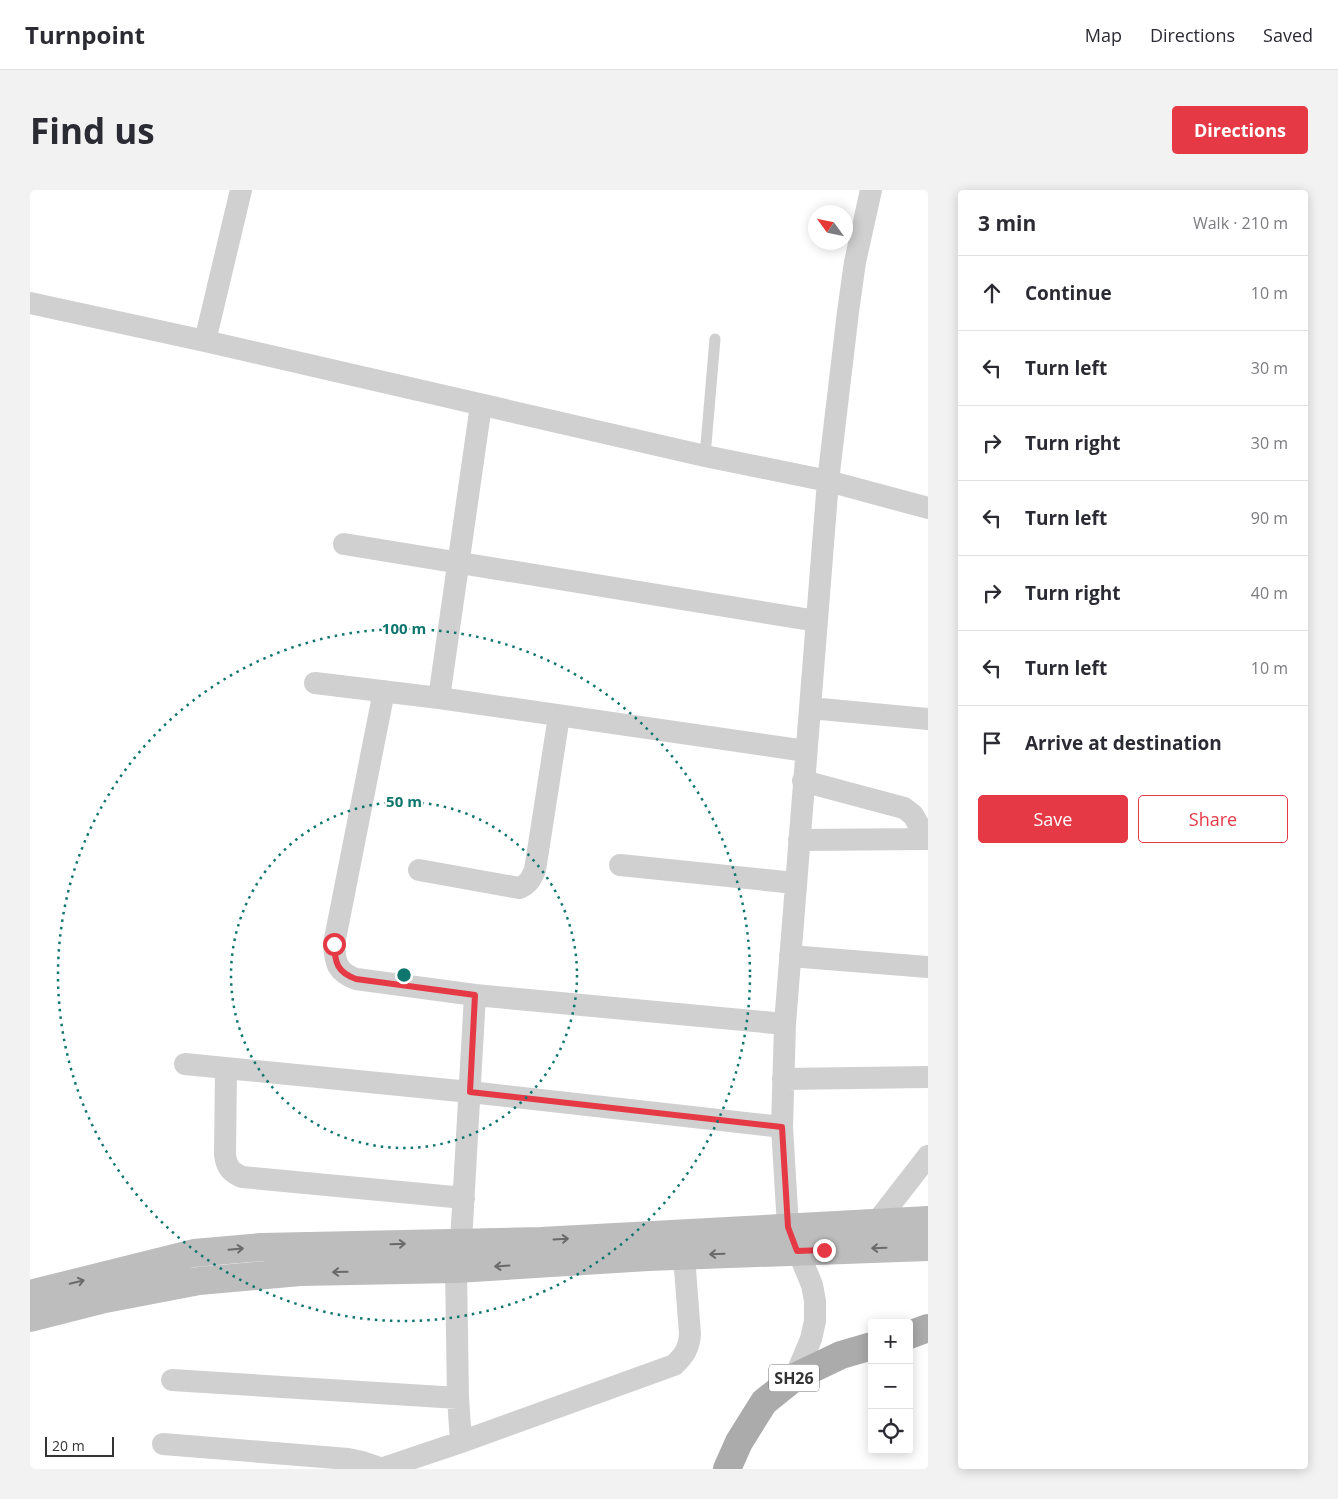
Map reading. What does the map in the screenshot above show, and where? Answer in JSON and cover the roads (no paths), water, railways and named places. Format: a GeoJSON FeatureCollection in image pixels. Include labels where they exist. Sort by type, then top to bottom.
{"type":"FeatureCollection","features":[{"type":"Feature","properties":{"kind":"main road"},"geometry":{"type":"LineString","coordinates":[[30,1318],[105,1298],[199,1281],[300,1272],[456,1269],[684,1256],[792,1239],[876,1223],[928,1220]]}},
{"type":"Feature","properties":{"kind":"main road"},"geometry":{"type":"LineString","coordinates":[[30,1294],[194,1253],[261,1247],[461,1242],[792,1239],[928,1246]]}},
{"type":"Feature","properties":{"kind":"main road"},"geometry":{"type":"LineString","coordinates":[[913,1333],[928,1328]]}},
{"type":"Feature","properties":{"kind":"main road","name":"SH26"},"geometry":{"type":"LineString","coordinates":[[727,1469],[738,1442],[764,1402],[795,1377],[841,1354],[868,1347]]}},
{"type":"Feature","properties":{"kind":"street"},"geometry":{"type":"LineString","coordinates":[[205,341],[241,190]]}},
{"type":"Feature","properties":{"kind":"street"},"geometry":{"type":"LineString","coordinates":[[795,1377],[811,1339],[815,1321],[815,1302],[812,1285],[792,1239],[782,1127],[785,1024],[798,840],[828,481],[855,262],[871,190]]}},
{"type":"Feature","properties":{"kind":"street"},"geometry":{"type":"LineString","coordinates":[[30,303],[205,341],[706,456],[828,481],[928,508]]}},
{"type":"Feature","properties":{"kind":"street"},"geometry":{"type":"LineString","coordinates":[[439,698],[481,405]]}},
{"type":"Feature","properties":{"kind":"street"},"geometry":{"type":"LineString","coordinates":[[344,544],[817,621]]}},
{"type":"Feature","properties":{"kind":"street"},"geometry":{"type":"LineString","coordinates":[[315,683],[439,698],[806,751]]}},
{"type":"Feature","properties":{"kind":"street"},"geometry":{"type":"LineString","coordinates":[[384,691],[334,944],[338,968],[345,975],[356,979],[475,995],[785,1024]]}},
{"type":"Feature","properties":{"kind":"street"},"geometry":{"type":"LineString","coordinates":[[810,708],[928,720]]}},
{"type":"Feature","properties":{"kind":"street"},"geometry":{"type":"LineString","coordinates":[[419,870],[519,888],[525,886],[535,870],[559,716]]}},
{"type":"Feature","properties":{"kind":"street"},"geometry":{"type":"LineString","coordinates":[[803,781],[904,808],[913,815],[928,839]]}},
{"type":"Feature","properties":{"kind":"street"},"geometry":{"type":"LineString","coordinates":[[798,840],[928,839]]}},
{"type":"Feature","properties":{"kind":"street"},"geometry":{"type":"LineString","coordinates":[[620,865],[796,883]]}},
{"type":"Feature","properties":{"kind":"street"},"geometry":{"type":"LineString","coordinates":[[790,956],[928,966]]}},
{"type":"Feature","properties":{"kind":"street"},"geometry":{"type":"LineString","coordinates":[[461,1242],[475,995]]}},
{"type":"Feature","properties":{"kind":"street"},"geometry":{"type":"LineString","coordinates":[[185,1064],[470,1092],[782,1127]]}},
{"type":"Feature","properties":{"kind":"street"},"geometry":{"type":"LineString","coordinates":[[226,1069],[225,1155],[227,1166],[233,1173],[242,1177],[464,1198]]}},
{"type":"Feature","properties":{"kind":"street"},"geometry":{"type":"LineString","coordinates":[[783,1079],[928,1077]]}},
{"type":"Feature","properties":{"kind":"street"},"geometry":{"type":"LineString","coordinates":[[876,1223],[928,1156]]}},
{"type":"Feature","properties":{"kind":"street"},"geometry":{"type":"LineString","coordinates":[[162,1444],[348,1459],[382,1469],[461,1442],[674,1364],[683,1356],[689,1346],[690,1334],[684,1256]]}},
{"type":"Feature","properties":{"kind":"street"},"geometry":{"type":"LineString","coordinates":[[456,1269],[458,1398],[461,1442]]}},
{"type":"Feature","properties":{"kind":"street"},"geometry":{"type":"LineString","coordinates":[[172,1380],[458,1398]]}},
{"type":"Feature","properties":{"kind":"lane"},"geometry":{"type":"LineString","coordinates":[[706,456],[715,339]]}}]}
